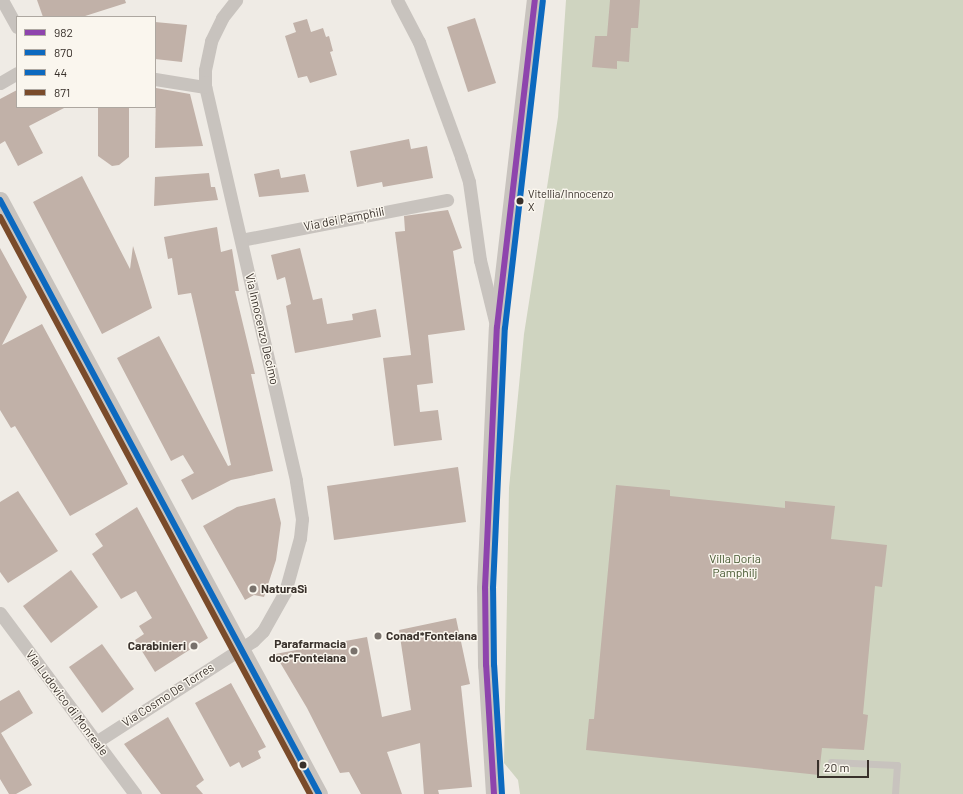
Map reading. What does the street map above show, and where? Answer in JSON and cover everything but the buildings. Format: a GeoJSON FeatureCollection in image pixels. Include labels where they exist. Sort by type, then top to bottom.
{"type":"FeatureCollection","features":[{"type":"Feature","properties":{"kind":"street"},"geometry":{"type":"LineString","coordinates":[[1,0],[16,25]]}},
{"type":"Feature","properties":{"kind":"street","name":"Via Innocenzo Decimo"},"geometry":{"type":"LineString","coordinates":[[236,0],[222,18],[211,41],[205,70],[206,87],[296,480],[302,519],[296,560],[282,599],[263,631],[241,648]]}},
{"type":"Feature","properties":{"kind":"street"},"geometry":{"type":"LineString","coordinates":[[397,0],[421,47],[469,182],[480,260],[497,327]]}},
{"type":"Feature","properties":{"kind":"street"},"geometry":{"type":"LineString","coordinates":[[494,794],[486,664],[485,588],[497,327],[535,0]]}},
{"type":"Feature","properties":{"kind":"street"},"geometry":{"type":"LineString","coordinates":[[0,83],[16,75]]}},
{"type":"Feature","properties":{"kind":"street"},"geometry":{"type":"LineString","coordinates":[[156,79],[206,87]]}},
{"type":"Feature","properties":{"kind":"street"},"geometry":{"type":"LineString","coordinates":[[0,200],[319,794]]}},
{"type":"Feature","properties":{"kind":"street","name":"Via dei Pamphili"},"geometry":{"type":"LineString","coordinates":[[241,240],[447,200]]}},
{"type":"Feature","properties":{"kind":"street","name":"Via Ludovico di Monreale"},"geometry":{"type":"LineString","coordinates":[[0,613],[134,794]]}},
{"type":"Feature","properties":{"kind":"street","name":"Via Cosmo De Torres"},"geometry":{"type":"LineString","coordinates":[[96,742],[241,648]]}},
{"type":"Feature","properties":{"kind":"lane"},"geometry":{"type":"LineString","coordinates":[[831,762],[897,764],[895,794]]}},
{"type":"Feature","properties":{"kind":"green space","name":"Villa Doria Pamphilj"},"geometry":{"type":"Polygon","coordinates":[[[566,0],[963,0],[963,794],[520,794],[518,780],[504,763],[509,488],[524,334],[558,117],[566,0]]]}},
{"type":"Feature","properties":{"kind":"transit line","name":"982"},"geometry":{"type":"LineString","coordinates":[[494,794],[486,665],[485,588],[497,327],[535,0]]}},
{"type":"Feature","properties":{"kind":"transit line","name":"870"},"geometry":{"type":"LineString","coordinates":[[502,794],[494,665],[493,588],[505,328],[543,1]]}},
{"type":"Feature","properties":{"kind":"transit line","name":"44"},"geometry":{"type":"LineString","coordinates":[[0,200],[319,794]]}},
{"type":"Feature","properties":{"kind":"transit line","name":"871"},"geometry":{"type":"LineString","coordinates":[[0,217],[310,794]]}},
{"type":"Feature","properties":{"kind":"place","name":"Vitellia/Innocenzo X"},"geometry":{"type":"Point","coordinates":[520,201]}},
{"type":"Feature","properties":{"kind":"place","name":"NaturaSì"},"geometry":{"type":"Point","coordinates":[253,589]}},
{"type":"Feature","properties":{"kind":"place","name":"Conad*Fonteiana"},"geometry":{"type":"Point","coordinates":[378,636]}},
{"type":"Feature","properties":{"kind":"place","name":"Carabinieri"},"geometry":{"type":"Point","coordinates":[194,646]}},
{"type":"Feature","properties":{"kind":"place","name":"Parafarmacia doc*Fonteiana"},"geometry":{"type":"Point","coordinates":[354,651]}}]}
